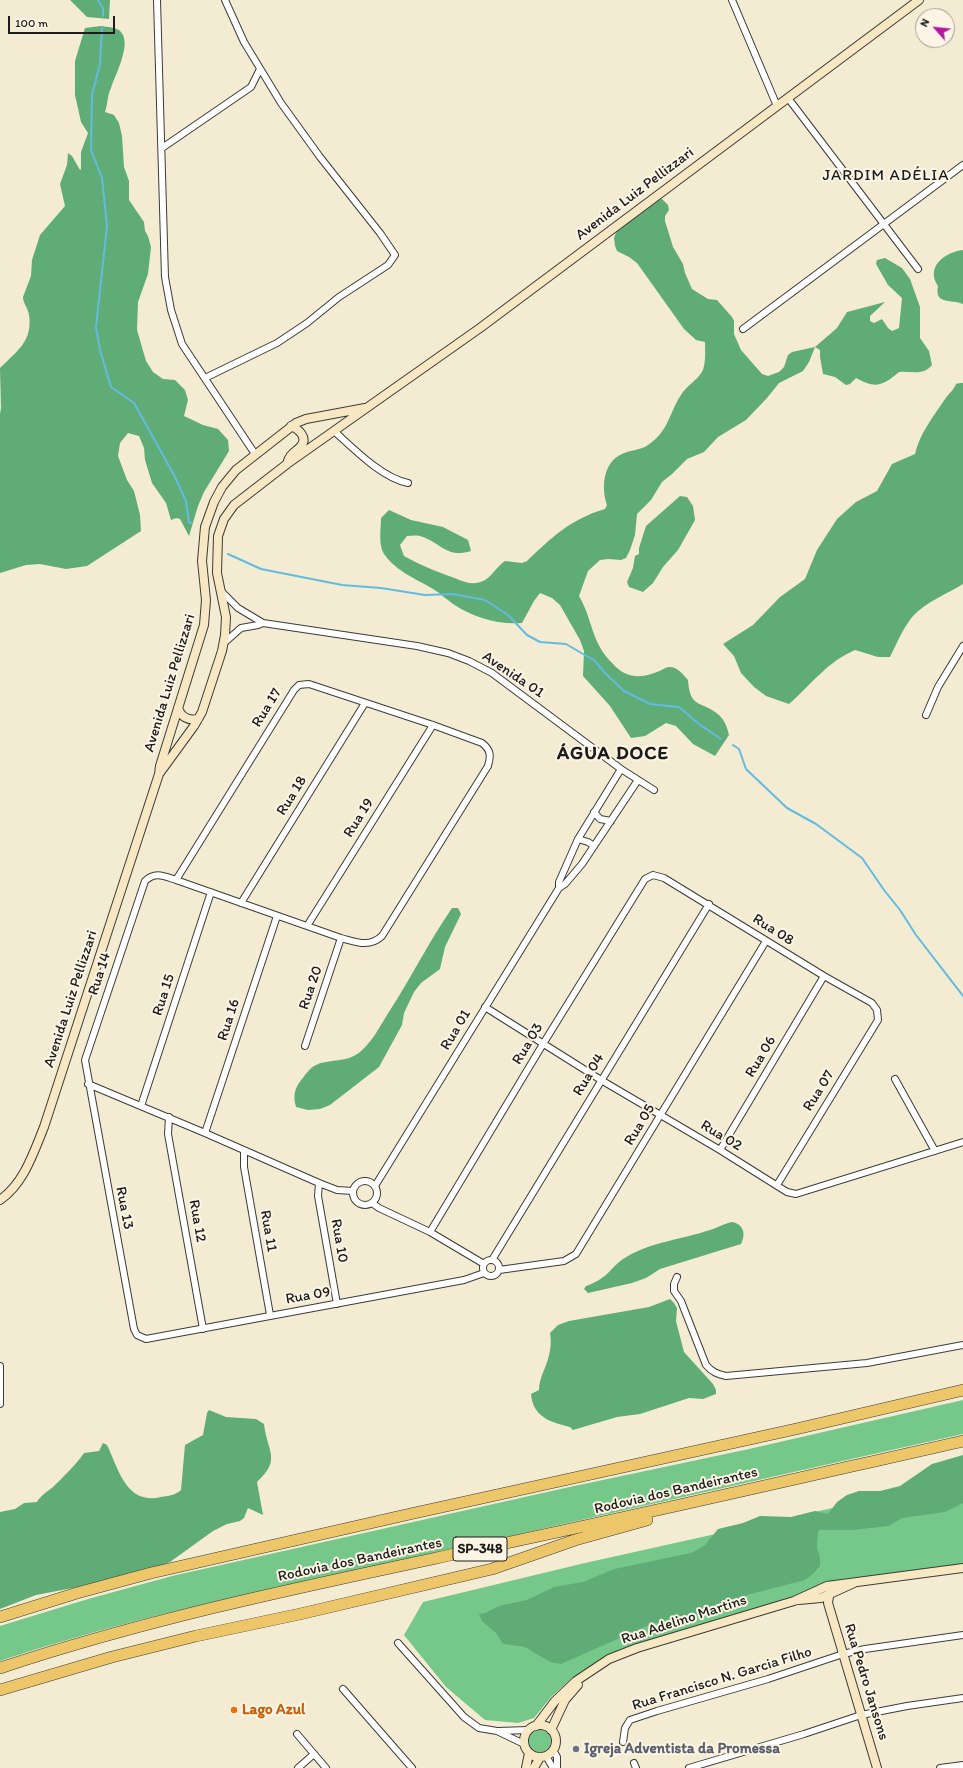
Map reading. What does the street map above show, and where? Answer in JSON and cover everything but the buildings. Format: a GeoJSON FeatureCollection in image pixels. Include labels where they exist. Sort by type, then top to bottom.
{"type":"FeatureCollection","features":[{"type":"Feature","properties":{"kind":"highway"},"geometry":{"type":"LineString","coordinates":[[0,1617],[77,1593],[151,1573],[963,1390]]}},
{"type":"Feature","properties":{"kind":"highway","name":"Rodovia dos Bandeirantes"},"geometry":{"type":"LineString","coordinates":[[0,1668],[56,1649],[148,1623],[282,1592],[700,1502],[963,1441]]}},
{"type":"Feature","properties":{"kind":"highway"},"geometry":{"type":"LineString","coordinates":[[0,1690],[112,1657],[196,1636],[300,1614],[492,1569],[575,1540],[658,1517],[700,1502]]}},
{"type":"Feature","properties":{"kind":"main road","name":"Avenida Luiz Pellizzari"},"geometry":{"type":"LineString","coordinates":[[159,774],[198,720],[224,643],[226,617],[217,567],[218,536],[224,519],[230,509],[241,498],[480,328],[919,0]]}},
{"type":"Feature","properties":{"kind":"main road","name":"Avenida Luiz Pellizzari"},"geometry":{"type":"LineString","coordinates":[[0,1200],[11,1191],[30,1163],[44,1127],[159,774],[160,766],[206,617],[206,600],[202,561],[205,527],[214,502],[222,487],[236,470],[291,426],[306,419],[366,408]]}},
{"type":"Feature","properties":{"kind":"main road"},"geometry":{"type":"LineString","coordinates":[[288,464],[290,456],[302,445],[303,442],[299,431],[291,426]]}},
{"type":"Feature","properties":{"kind":"main road"},"geometry":{"type":"LineString","coordinates":[[178,708],[184,717],[191,720],[198,720]]}},
{"type":"Feature","properties":{"kind":"main road","name":"Rua Adelino Martins"},"geometry":{"type":"LineString","coordinates":[[536,1726],[555,1700],[576,1681],[609,1659],[637,1648],[794,1601],[827,1586],[844,1582],[857,1582],[963,1568]]}},
{"type":"Feature","properties":{"kind":"main road","name":"Rua Adelino Martins"},"geometry":{"type":"LineString","coordinates":[[794,1601],[826,1599],[857,1582]]}},
{"type":"Feature","properties":{"kind":"main road"},"geometry":{"type":"LineString","coordinates":[[818,1589],[826,1599],[830,1590],[827,1586]]}},
{"type":"Feature","properties":{"kind":"main road","name":"Rua Pedro Jansons"},"geometry":{"type":"LineString","coordinates":[[826,1599],[877,1768]]}},
{"type":"Feature","properties":{"kind":"main road","name":"Rua Adelino Martins"},"geometry":{"type":"LineString","coordinates":[[551,1730],[565,1700],[586,1675]]}},
{"type":"Feature","properties":{"kind":"main road"},"geometry":{"type":"LineString","coordinates":[[526,1768],[529,1753],[524,1744],[525,1736],[528,1730],[536,1726],[547,1727],[551,1730],[555,1738],[553,1750],[543,1756],[534,1768]]}},
{"type":"Feature","properties":{"kind":"main road"},"geometry":{"type":"LineString","coordinates":[[529,1753],[543,1756]]}},
{"type":"Feature","properties":{"kind":"street"},"geometry":{"type":"LineString","coordinates":[[157,0],[165,277],[168,299],[182,344],[255,454]]}},
{"type":"Feature","properties":{"kind":"street"},"geometry":{"type":"LineString","coordinates":[[205,378],[277,342],[307,323],[338,297],[388,265],[395,255],[380,233],[320,158],[281,103],[244,42],[225,0]]}},
{"type":"Feature","properties":{"kind":"street"},"geometry":{"type":"LineString","coordinates":[[732,0],[777,106]]}},
{"type":"Feature","properties":{"kind":"street"},"geometry":{"type":"LineString","coordinates":[[162,148],[251,87],[260,69]]}},
{"type":"Feature","properties":{"kind":"street"},"geometry":{"type":"LineString","coordinates":[[788,98],[918,269]]}},
{"type":"Feature","properties":{"kind":"street"},"geometry":{"type":"LineString","coordinates":[[743,329],[963,165]]}},
{"type":"Feature","properties":{"kind":"street"},"geometry":{"type":"LineString","coordinates":[[334,431],[384,473],[397,481],[408,483]]}},
{"type":"Feature","properties":{"kind":"street","name":"Avenida 01"},"geometry":{"type":"LineString","coordinates":[[222,592],[238,608],[263,623],[417,646],[448,653],[469,661],[492,673],[621,768],[654,790]]}},
{"type":"Feature","properties":{"kind":"street","name":"Avenida 01"},"geometry":{"type":"LineString","coordinates":[[224,643],[241,628],[263,623]]}},
{"type":"Feature","properties":{"kind":"street"},"geometry":{"type":"LineString","coordinates":[[926,715],[938,687],[963,646]]}},
{"type":"Feature","properties":{"kind":"street","name":"Rua 17"},"geometry":{"type":"LineString","coordinates":[[176,880],[294,690],[300,685],[310,684],[482,743],[490,752],[488,766],[382,936],[377,941],[362,944],[341,938]]}},
{"type":"Feature","properties":{"kind":"street","name":"Rua 18"},"geometry":{"type":"LineString","coordinates":[[240,903],[365,703]]}},
{"type":"Feature","properties":{"kind":"street","name":"Rua 19"},"geometry":{"type":"LineString","coordinates":[[307,926],[433,725]]}},
{"type":"Feature","properties":{"kind":"street"},"geometry":{"type":"LineString","coordinates":[[559,888],[559,882],[578,838],[621,768]]}},
{"type":"Feature","properties":{"kind":"street"},"geometry":{"type":"LineString","coordinates":[[559,888],[565,884],[582,864],[638,780]]}},
{"type":"Feature","properties":{"kind":"street"},"geometry":{"type":"LineString","coordinates":[[594,812],[600,819],[611,821]]}},
{"type":"Feature","properties":{"kind":"street"},"geometry":{"type":"LineString","coordinates":[[578,838],[594,846]]}},
{"type":"Feature","properties":{"kind":"street"},"geometry":{"type":"LineString","coordinates":[[569,858],[574,862],[582,864]]}},
{"type":"Feature","properties":{"kind":"street","name":"Rua 14"},"geometry":{"type":"LineString","coordinates":[[88,1084],[85,1060],[144,881],[151,875],[159,874],[176,880]]}},
{"type":"Feature","properties":{"kind":"street","name":"Rua 08"},"geometry":{"type":"LineString","coordinates":[[653,875],[664,878],[709,904],[766,941],[872,1004],[877,1010]]}},
{"type":"Feature","properties":{"kind":"street","name":"Rua 03"},"geometry":{"type":"LineString","coordinates":[[430,1232],[645,879],[653,875]]}},
{"type":"Feature","properties":{"kind":"street"},"geometry":{"type":"LineString","coordinates":[[176,880],[341,938]]}},
{"type":"Feature","properties":{"kind":"street","name":"Rua 01"},"geometry":{"type":"LineString","coordinates":[[375,1186],[559,888]]}},
{"type":"Feature","properties":{"kind":"street","name":"Rua 15"},"geometry":{"type":"LineString","coordinates":[[141,1106],[211,892]]}},
{"type":"Feature","properties":{"kind":"street","name":"Rua 04"},"geometry":{"type":"LineString","coordinates":[[492,1260],[709,904]]}},
{"type":"Feature","properties":{"kind":"street","name":"Rua 16"},"geometry":{"type":"LineString","coordinates":[[205,1133],[277,916]]}},
{"type":"Feature","properties":{"kind":"street","name":"Rua 20"},"geometry":{"type":"LineString","coordinates":[[305,1046],[341,938]]}},
{"type":"Feature","properties":{"kind":"street","name":"Rua 05"},"geometry":{"type":"LineString","coordinates":[[499,1270],[564,1261],[576,1254],[766,941]]}},
{"type":"Feature","properties":{"kind":"street","name":"Rua 06"},"geometry":{"type":"LineString","coordinates":[[720,1150],[824,976]]}},
{"type":"Feature","properties":{"kind":"street","name":"Rua 02"},"geometry":{"type":"LineString","coordinates":[[485,1007],[601,1080],[720,1150],[787,1192],[796,1194],[963,1142]]}},
{"type":"Feature","properties":{"kind":"street","name":"Rua 07"},"geometry":{"type":"LineString","coordinates":[[777,1185],[878,1020],[877,1010]]}},
{"type":"Feature","properties":{"kind":"street"},"geometry":{"type":"LineString","coordinates":[[895,1079],[935,1151]]}},
{"type":"Feature","properties":{"kind":"street"},"geometry":{"type":"LineString","coordinates":[[88,1084],[319,1183],[337,1190],[353,1191]]}},
{"type":"Feature","properties":{"kind":"street","name":"Rua 13"},"geometry":{"type":"LineString","coordinates":[[88,1084],[134,1328],[137,1334]]}},
{"type":"Feature","properties":{"kind":"street","name":"Rua 12"},"geometry":{"type":"LineString","coordinates":[[169,1118],[168,1134],[203,1329]]}},
{"type":"Feature","properties":{"kind":"street","name":"Rua 11"},"geometry":{"type":"LineString","coordinates":[[244,1151],[244,1167],[270,1315]]}},
{"type":"Feature","properties":{"kind":"street"},"geometry":{"type":"LineString","coordinates":[[362,1181],[372,1183],[375,1186],[377,1195],[372,1203],[368,1205],[359,1204],[353,1196],[353,1191],[358,1183],[362,1181]]}},
{"type":"Feature","properties":{"kind":"street","name":"Rua 10"},"geometry":{"type":"LineString","coordinates":[[319,1183],[318,1196],[337,1304]]}},
{"type":"Feature","properties":{"kind":"street"},"geometry":{"type":"LineString","coordinates":[[372,1203],[379,1208],[430,1232],[484,1264]]}},
{"type":"Feature","properties":{"kind":"street"},"geometry":{"type":"LineString","coordinates":[[489,1260],[492,1260],[498,1263],[499,1270],[496,1275],[492,1276],[484,1273],[482,1270],[484,1264],[489,1260]]}},
{"type":"Feature","properties":{"kind":"street","name":"Rua 09"},"geometry":{"type":"LineString","coordinates":[[137,1334],[146,1339],[203,1329],[270,1315],[464,1280],[484,1273]]}},
{"type":"Feature","properties":{"kind":"street"},"geometry":{"type":"LineString","coordinates":[[677,1277],[674,1284],[674,1291],[681,1301],[706,1364],[710,1370],[716,1374],[726,1376],[867,1364],[963,1345]]}},
{"type":"Feature","properties":{"kind":"street"},"geometry":{"type":"LineString","coordinates":[[0,1366],[0,1404]]}},
{"type":"Feature","properties":{"kind":"street"},"geometry":{"type":"LineString","coordinates":[[843,1654],[872,1648],[963,1635]]}},
{"type":"Feature","properties":{"kind":"street"},"geometry":{"type":"LineString","coordinates":[[398,1643],[464,1717],[479,1728],[497,1732],[524,1744]]}},
{"type":"Feature","properties":{"kind":"street","name":"Rua Francisco N. Garcia Filho"},"geometry":{"type":"LineString","coordinates":[[623,1742],[625,1728],[630,1720],[843,1654]]}},
{"type":"Feature","properties":{"kind":"street"},"geometry":{"type":"LineString","coordinates":[[343,1689],[412,1768]]}},
{"type":"Feature","properties":{"kind":"street"},"geometry":{"type":"LineString","coordinates":[[688,1768],[804,1734],[861,1715],[907,1706],[963,1698]]}},
{"type":"Feature","properties":{"kind":"street"},"geometry":{"type":"LineString","coordinates":[[497,1732],[528,1730]]}},
{"type":"Feature","properties":{"kind":"street"},"geometry":{"type":"LineString","coordinates":[[297,1734],[326,1768]]}},
{"type":"Feature","properties":{"kind":"street"},"geometry":{"type":"LineString","coordinates":[[553,1750],[557,1758],[557,1768]]}},
{"type":"Feature","properties":{"kind":"street"},"geometry":{"type":"LineString","coordinates":[[298,1768],[314,1754]]}},
{"type":"Feature","properties":{"kind":"street"},"geometry":{"type":"LineString","coordinates":[[543,1756],[553,1768]]}},
{"type":"Feature","properties":{"kind":"street"},"geometry":{"type":"LineString","coordinates":[[940,1768],[963,1764]]}},
{"type":"Feature","properties":{"kind":"green space"},"geometry":{"type":"Polygon","coordinates":[[[70,0],[110,0],[109,19],[87,17],[70,0]]]}},
{"type":"Feature","properties":{"kind":"green space"},"geometry":{"type":"Polygon","coordinates":[[[101,26],[117,29],[121,32],[124,37],[125,44],[122,60],[110,91],[105,112],[114,115],[119,123],[122,136],[124,167],[129,181],[129,200],[144,222],[145,231],[151,247],[148,274],[138,302],[137,330],[146,361],[153,372],[163,379],[175,380],[185,390],[188,400],[184,416],[203,425],[218,429],[228,440],[229,451],[204,492],[189,536],[180,519],[176,518],[171,520],[166,503],[152,483],[145,460],[144,448],[139,436],[128,433],[120,443],[118,456],[127,480],[134,491],[140,515],[141,531],[87,566],[66,569],[40,564],[26,565],[0,573],[0,368],[18,351],[29,332],[29,315],[23,297],[31,276],[32,260],[40,235],[65,206],[60,184],[67,165],[68,153],[72,156],[80,170],[81,169],[81,152],[88,133],[81,122],[75,95],[75,61],[85,28],[101,26]]]}},
{"type":"Feature","properties":{"kind":"green space"},"geometry":{"type":"Polygon","coordinates":[[[662,199],[668,205],[669,210],[665,216],[665,221],[673,247],[683,264],[692,289],[708,299],[717,300],[732,317],[734,321],[734,334],[741,350],[762,374],[768,376],[779,372],[784,367],[788,355],[792,352],[815,347],[809,362],[803,371],[779,383],[746,420],[718,437],[704,452],[687,459],[662,482],[651,500],[637,514],[635,535],[626,558],[621,560],[600,560],[588,571],[579,596],[600,647],[618,669],[628,675],[644,676],[668,667],[674,668],[680,671],[688,680],[689,690],[694,700],[713,710],[721,717],[726,724],[729,735],[715,756],[693,744],[676,726],[666,723],[645,736],[631,738],[610,706],[583,676],[584,651],[580,640],[560,605],[552,598],[540,593],[522,623],[503,623],[486,619],[461,609],[436,591],[400,570],[384,554],[380,541],[381,518],[389,510],[411,520],[443,527],[468,540],[471,551],[455,553],[444,549],[420,536],[407,536],[400,545],[404,556],[446,575],[465,582],[475,583],[488,578],[505,561],[522,563],[527,561],[545,544],[572,524],[593,513],[605,509],[607,505],[604,491],[605,476],[611,463],[622,454],[645,447],[655,440],[665,428],[681,395],[699,376],[704,367],[705,342],[696,340],[684,329],[637,263],[617,251],[615,246],[614,238],[618,227],[652,201],[662,199]]]}},
{"type":"Feature","properties":{"kind":"green space"},"geometry":{"type":"Polygon","coordinates":[[[963,250],[963,304],[941,299],[937,292],[938,286],[934,273],[935,267],[944,257],[956,251],[963,250]]]}},
{"type":"Feature","properties":{"kind":"green space"},"geometry":{"type":"Polygon","coordinates":[[[885,258],[902,268],[910,279],[920,307],[920,338],[929,351],[932,365],[925,371],[921,372],[899,372],[883,383],[879,384],[869,384],[856,378],[850,384],[846,385],[835,377],[823,374],[820,350],[815,347],[837,328],[847,312],[885,302],[870,316],[870,321],[874,323],[882,319],[892,331],[899,328],[902,298],[888,285],[876,264],[877,260],[885,258]]]}},
{"type":"Feature","properties":{"kind":"green space"},"geometry":{"type":"Polygon","coordinates":[[[963,383],[963,584],[930,602],[913,616],[903,631],[890,657],[878,657],[855,650],[828,667],[789,704],[766,696],[754,687],[741,673],[734,656],[723,644],[753,625],[780,597],[805,579],[817,550],[837,519],[856,502],[877,491],[892,464],[915,454],[920,439],[932,419],[956,384],[963,383]]]}},
{"type":"Feature","properties":{"kind":"green space"},"geometry":{"type":"Polygon","coordinates":[[[680,496],[687,497],[693,506],[695,520],[678,550],[663,567],[653,583],[643,592],[629,587],[627,582],[633,568],[635,556],[639,554],[639,548],[646,526],[680,496]]]}},
{"type":"Feature","properties":{"kind":"green space"},"geometry":{"type":"Polygon","coordinates":[[[452,908],[458,908],[461,914],[445,947],[440,969],[421,983],[414,992],[404,1013],[402,1025],[379,1067],[330,1105],[320,1109],[308,1110],[296,1107],[294,1096],[296,1089],[310,1069],[325,1062],[343,1060],[354,1056],[360,1052],[372,1039],[452,908]]]}},
{"type":"Feature","properties":{"kind":"green space"},"geometry":{"type":"Polygon","coordinates":[[[733,1222],[740,1225],[743,1230],[744,1233],[741,1244],[660,1269],[646,1278],[632,1283],[588,1293],[584,1289],[586,1286],[605,1276],[622,1260],[637,1251],[733,1222]]]}},
{"type":"Feature","properties":{"kind":"green space"},"geometry":{"type":"Polygon","coordinates":[[[670,1299],[677,1308],[676,1321],[684,1352],[713,1384],[716,1394],[703,1399],[689,1398],[640,1414],[617,1417],[573,1430],[570,1427],[549,1420],[539,1413],[532,1402],[531,1394],[539,1390],[540,1380],[550,1353],[550,1333],[558,1325],[569,1321],[649,1307],[670,1299]]]}},
{"type":"Feature","properties":{"kind":"green space"},"geometry":{"type":"Polygon","coordinates":[[[963,1400],[963,1434],[204,1604],[101,1630],[0,1661],[0,1626],[88,1599],[172,1576],[565,1488],[749,1449],[963,1400]]]}},
{"type":"Feature","properties":{"kind":"green space"},"geometry":{"type":"Polygon","coordinates":[[[209,1410],[226,1417],[256,1419],[264,1424],[271,1461],[265,1474],[257,1482],[263,1515],[248,1508],[244,1518],[240,1521],[227,1524],[213,1531],[170,1562],[128,1579],[36,1595],[0,1609],[0,1512],[15,1509],[24,1503],[37,1502],[42,1495],[53,1487],[69,1471],[84,1453],[99,1451],[103,1443],[107,1445],[125,1483],[139,1496],[149,1498],[177,1493],[181,1490],[185,1445],[203,1435],[207,1413],[209,1410]]]}},
{"type":"Feature","properties":{"kind":"green space"},"geometry":{"type":"Polygon","coordinates":[[[963,1455],[963,1503],[945,1512],[902,1518],[889,1526],[852,1530],[820,1530],[818,1532],[817,1547],[820,1558],[820,1566],[805,1580],[747,1595],[710,1610],[672,1618],[647,1626],[561,1664],[550,1662],[525,1647],[503,1644],[496,1633],[482,1621],[479,1614],[485,1613],[499,1606],[527,1600],[554,1587],[583,1582],[614,1569],[691,1553],[705,1545],[718,1529],[743,1523],[760,1516],[791,1517],[815,1511],[828,1514],[837,1502],[847,1495],[859,1491],[880,1491],[900,1486],[932,1464],[963,1455]]]}},
{"type":"Feature","properties":{"kind":"green space"},"geometry":{"type":"Polygon","coordinates":[[[963,1479],[963,1565],[839,1580],[792,1598],[594,1666],[572,1678],[551,1697],[534,1718],[518,1723],[485,1720],[446,1687],[404,1635],[423,1602],[585,1563],[963,1479]]]}},
{"type":"Feature","properties":{"kind":"green space"},"geometry":{"type":"Polygon","coordinates":[[[540,1730],[548,1733],[551,1741],[548,1749],[540,1752],[532,1749],[529,1741],[532,1733],[540,1730]]]}},
{"type":"Feature","properties":{"kind":"waterway"},"geometry":{"type":"LineString","coordinates":[[98,0],[103,8],[103,16]]}},
{"type":"Feature","properties":{"kind":"waterway"},"geometry":{"type":"LineString","coordinates":[[102,28],[100,64],[92,95],[91,150],[102,178],[107,226],[96,327],[100,350],[111,387],[134,403],[174,475],[186,501],[189,522],[191,523]]}},
{"type":"Feature","properties":{"kind":"waterway"},"geometry":{"type":"LineString","coordinates":[[228,554],[261,569],[342,585],[381,588],[425,595],[452,594],[485,600],[508,615],[527,635],[540,642],[566,644],[595,661],[624,691],[650,704],[679,707],[699,724],[721,739]]}},
{"type":"Feature","properties":{"kind":"waterway"},"geometry":{"type":"LineString","coordinates":[[733,745],[739,749],[746,769],[787,808],[816,824],[862,858],[900,910],[916,935],[963,996]]}},
{"type":"Feature","properties":{"kind":"place","name":"Lago Azul"},"geometry":{"type":"Point","coordinates":[234,1710]}},
{"type":"Feature","properties":{"kind":"place","name":"Igreja Adventista da Promessa"},"geometry":{"type":"Point","coordinates":[576,1749]}},
{"type":"Feature","properties":{"kind":"district","name":"JARDIM ADÉLIA"},"geometry":{"type":"Point","coordinates":[886,176]}},
{"type":"Feature","properties":{"kind":"district","name":"ÁGUA DOCE"},"geometry":{"type":"Point","coordinates":[613,754]}}]}
